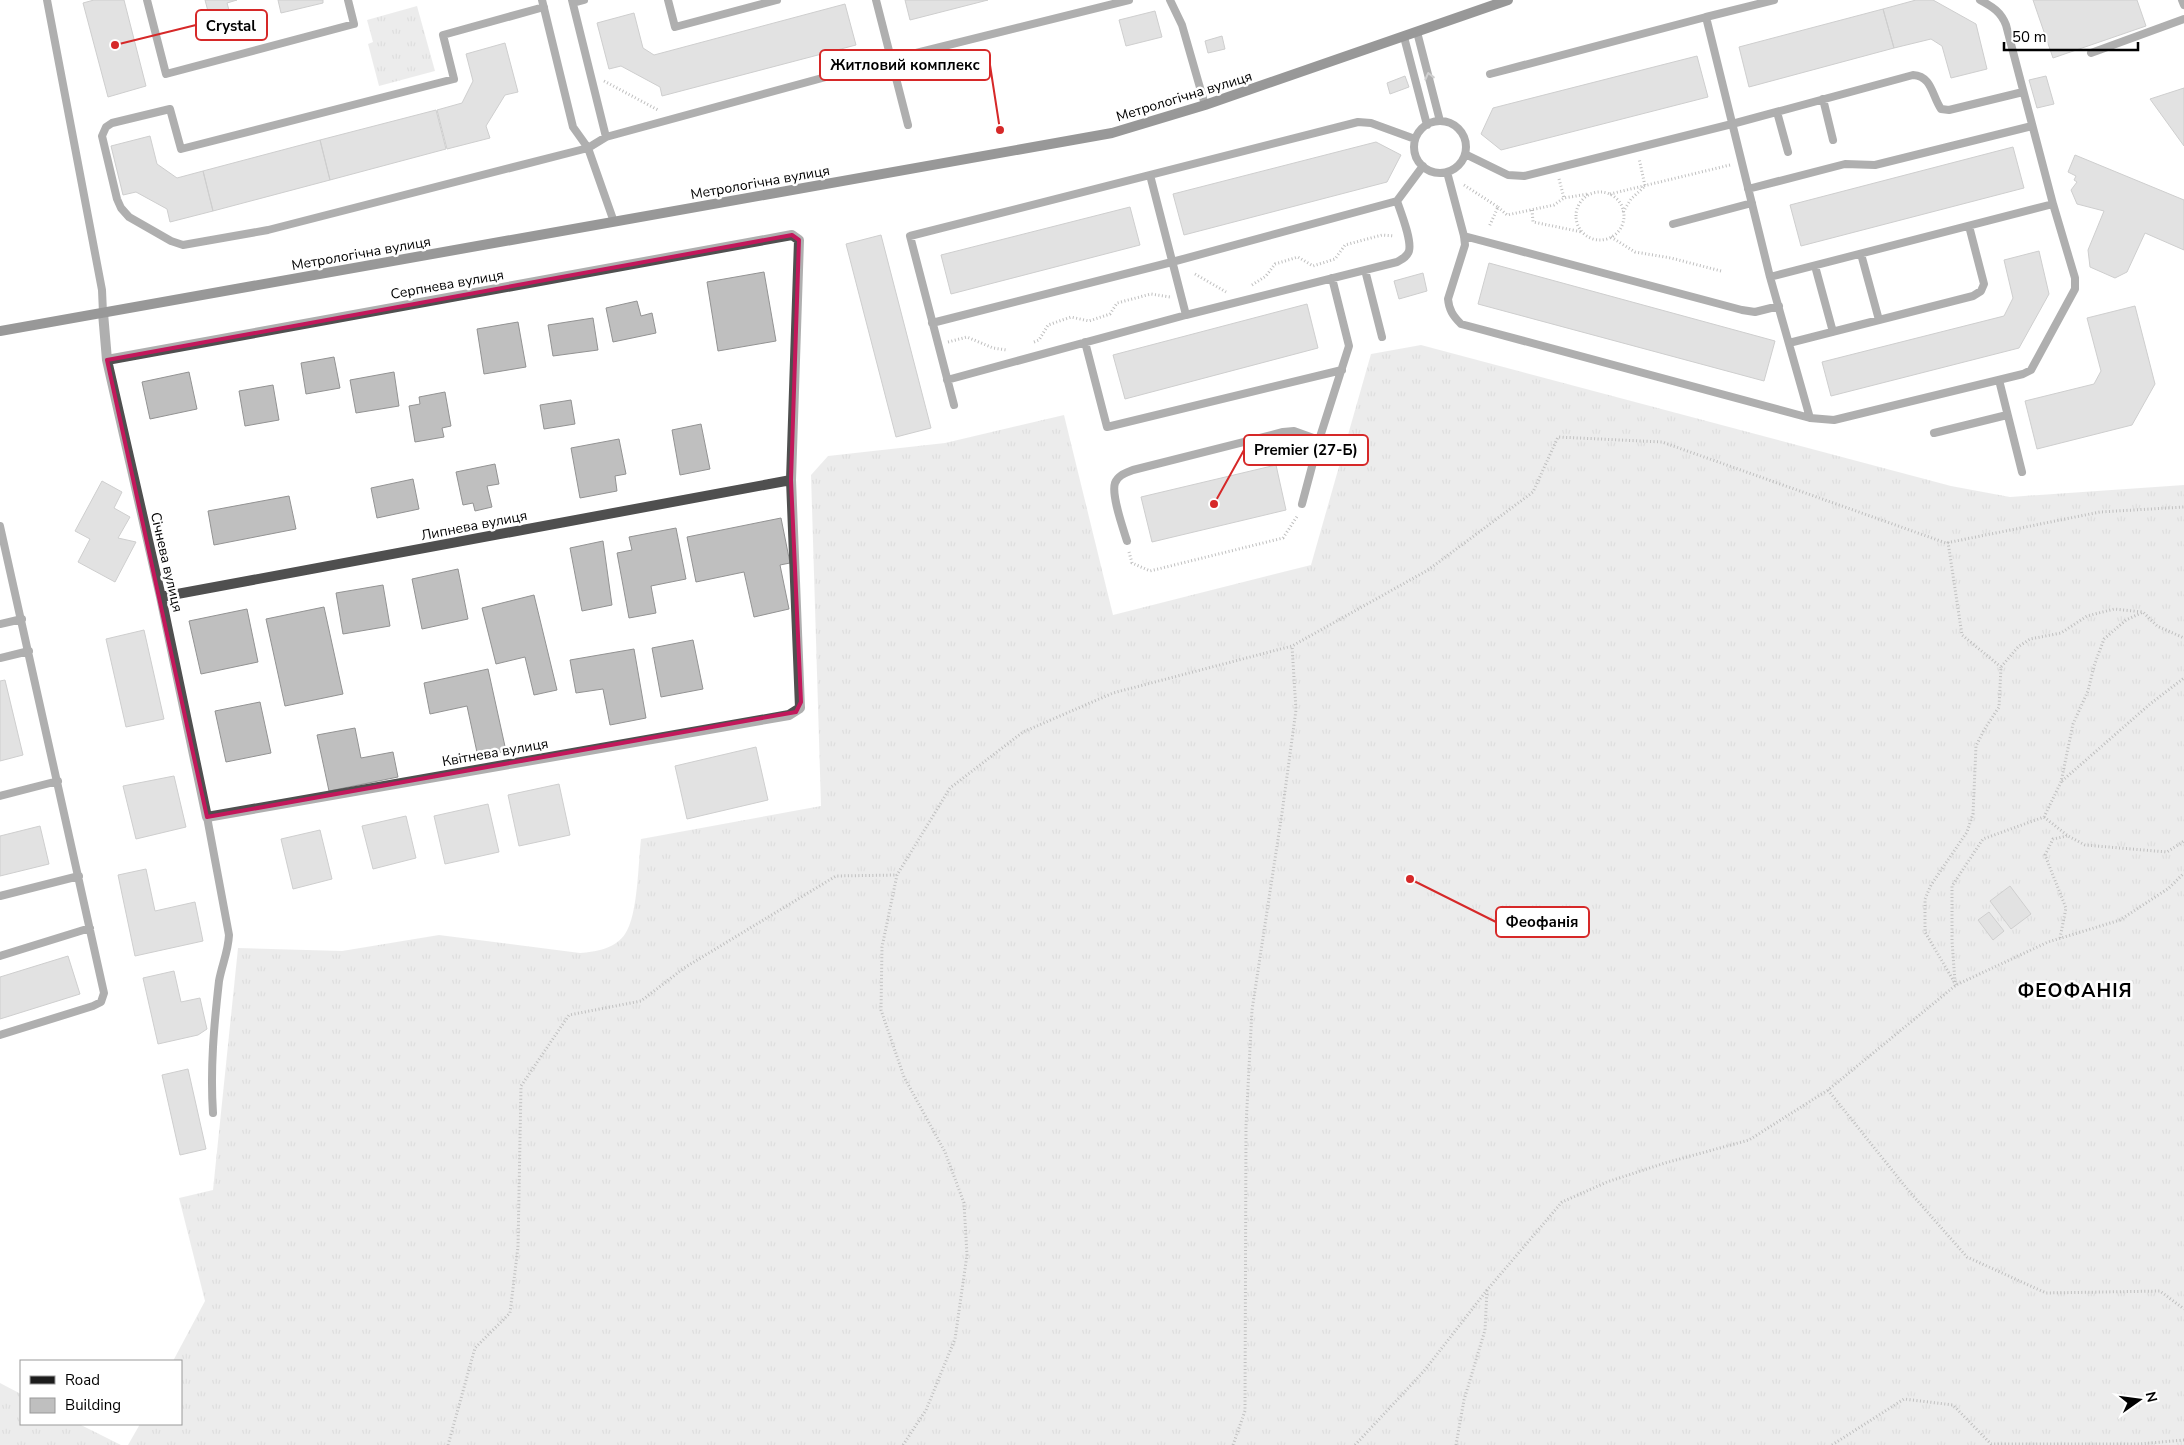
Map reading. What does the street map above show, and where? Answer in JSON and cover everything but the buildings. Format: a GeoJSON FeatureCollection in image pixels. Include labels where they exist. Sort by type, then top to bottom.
{"type":"FeatureCollection","features":[{"type":"Feature","properties":{"kind":"street","name":"Метрологічна вулиця"},"geometry":{"type":"LineString","coordinates":[[0,331],[1112,133],[1205,106],[1508,0]]}},
{"type":"Feature","properties":{"kind":"street","name":"Серпнева вулиця"},"geometry":{"type":"LineString","coordinates":[[107,360],[792,235],[799,240],[791,480]]}},
{"type":"Feature","properties":{"kind":"street","name":"Січнева вулиця"},"geometry":{"type":"LineString","coordinates":[[103,313],[107,360],[161,597],[207,816]]}},
{"type":"Feature","properties":{"kind":"street","name":"Липнева вулиця"},"geometry":{"type":"LineString","coordinates":[[161,597],[791,480]]}},
{"type":"Feature","properties":{"kind":"street","name":"Квітнева вулиця"},"geometry":{"type":"LineString","coordinates":[[207,816],[789,715],[800,708],[801,702],[791,480]]}},
{"type":"Feature","properties":{"kind":"lane"},"geometry":{"type":"LineString","coordinates":[[47,0],[102,290],[103,313]]}},
{"type":"Feature","properties":{"kind":"lane"},"geometry":{"type":"LineString","coordinates":[[146,0],[166,74],[354,24],[348,0]]}},
{"type":"Feature","properties":{"kind":"lane"},"geometry":{"type":"LineString","coordinates":[[584,0],[572,1],[606,137]]}},
{"type":"Feature","properties":{"kind":"lane"},"geometry":{"type":"LineString","coordinates":[[668,0],[675,26],[777,0]]}},
{"type":"Feature","properties":{"kind":"lane"},"geometry":{"type":"LineString","coordinates":[[876,0],[908,125]]}},
{"type":"Feature","properties":{"kind":"lane"},"geometry":{"type":"LineString","coordinates":[[614,222],[588,148],[573,127],[543,4],[443,35],[454,80],[181,150],[170,109],[112,123],[106,127],[102,136],[116,199],[128,217],[171,241],[182,245],[192,244],[268,230],[588,148],[606,137],[892,59],[1129,0]]}},
{"type":"Feature","properties":{"kind":"lane"},"geometry":{"type":"LineString","coordinates":[[1170,0],[1182,25],[1205,106]]}},
{"type":"Feature","properties":{"kind":"lane"},"geometry":{"type":"LineString","coordinates":[[1490,74],[1774,0]]}},
{"type":"Feature","properties":{"kind":"lane"},"geometry":{"type":"LineString","coordinates":[[1447,172],[1465,245],[1448,299],[1453,316],[1461,324],[1810,418],[1834,420],[1998,380],[2031,370],[2075,289],[2075,278],[2002,16],[1996,9],[1980,0]]}},
{"type":"Feature","properties":{"kind":"lane"},"geometry":{"type":"LineString","coordinates":[[2182,0],[2184,5]]}},
{"type":"Feature","properties":{"kind":"lane"},"geometry":{"type":"LineString","coordinates":[[1706,17],[1770,277],[1810,418]]}},
{"type":"Feature","properties":{"kind":"lane"},"geometry":{"type":"LineString","coordinates":[[2091,53],[2184,19]]}},
{"type":"Feature","properties":{"kind":"lane"},"geometry":{"type":"LineString","coordinates":[[1417,32],[1440,121]]}},
{"type":"Feature","properties":{"kind":"lane"},"geometry":{"type":"LineString","coordinates":[[1404,37],[1427,125]]}},
{"type":"Feature","properties":{"kind":"lane"},"geometry":{"type":"LineString","coordinates":[[1465,154],[1514,177],[1732,124],[1913,75],[1927,80],[1942,109],[1949,110],[2023,92]]}},
{"type":"Feature","properties":{"kind":"lane"},"geometry":{"type":"LineString","coordinates":[[1823,99],[1833,140]]}},
{"type":"Feature","properties":{"kind":"lane"},"geometry":{"type":"LineString","coordinates":[[1777,112],[1788,152]]}},
{"type":"Feature","properties":{"kind":"lane"},"geometry":{"type":"LineString","coordinates":[[1440,121],[1448,122],[1461,132],[1465,139],[1465,154],[1459,165],[1447,172],[1435,173],[1423,166],[1416,156],[1414,148],[1419,132],[1427,125],[1440,121]]}},
{"type":"Feature","properties":{"kind":"lane"},"geometry":{"type":"LineString","coordinates":[[954,405],[910,236],[1358,122],[1371,123],[1415,140]]}},
{"type":"Feature","properties":{"kind":"lane"},"geometry":{"type":"LineString","coordinates":[[1748,190],[1845,164],[1875,166],[2032,126]]}},
{"type":"Feature","properties":{"kind":"lane"},"geometry":{"type":"LineString","coordinates":[[932,323],[1172,262],[1397,201],[1423,166]]}},
{"type":"Feature","properties":{"kind":"lane"},"geometry":{"type":"LineString","coordinates":[[1150,175],[1186,315]]}},
{"type":"Feature","properties":{"kind":"lane"},"geometry":{"type":"LineString","coordinates":[[947,380],[1186,315],[1397,262],[1405,258],[1409,251],[1397,201]]}},
{"type":"Feature","properties":{"kind":"lane"},"geometry":{"type":"LineString","coordinates":[[1673,224],[1752,203]]}},
{"type":"Feature","properties":{"kind":"lane"},"geometry":{"type":"LineString","coordinates":[[1770,277],[2054,204]]}},
{"type":"Feature","properties":{"kind":"lane"},"geometry":{"type":"LineString","coordinates":[[1789,343],[1973,296],[1981,291],[1984,284],[1969,226]]}},
{"type":"Feature","properties":{"kind":"lane"},"geometry":{"type":"LineString","coordinates":[[1464,236],[1742,310],[1755,312],[1778,306]]}},
{"type":"Feature","properties":{"kind":"lane"},"geometry":{"type":"LineString","coordinates":[[1861,254],[1879,320]]}},
{"type":"Feature","properties":{"kind":"lane"},"geometry":{"type":"LineString","coordinates":[[1815,266],[1833,332]]}},
{"type":"Feature","properties":{"kind":"lane"},"geometry":{"type":"LineString","coordinates":[[1365,270],[1382,337]]}},
{"type":"Feature","properties":{"kind":"lane"},"geometry":{"type":"LineString","coordinates":[[1302,504],[1319,440],[1349,346],[1332,278]]}},
{"type":"Feature","properties":{"kind":"lane"},"geometry":{"type":"LineString","coordinates":[[1084,342],[1107,427],[1342,370]]}},
{"type":"Feature","properties":{"kind":"lane"},"geometry":{"type":"LineString","coordinates":[[1998,380],[2022,472]]}},
{"type":"Feature","properties":{"kind":"lane"},"geometry":{"type":"LineString","coordinates":[[1934,433],[2007,415]]}},
{"type":"Feature","properties":{"kind":"lane"},"geometry":{"type":"LineString","coordinates":[[1127,541],[1115,496],[1115,484],[1122,474],[1283,432],[1294,431],[1319,440]]}},
{"type":"Feature","properties":{"kind":"lane"},"geometry":{"type":"LineString","coordinates":[[0,1035],[101,1002],[104,993],[22,619],[1,532]]}},
{"type":"Feature","properties":{"kind":"lane"},"geometry":{"type":"LineString","coordinates":[[0,624],[22,619]]}},
{"type":"Feature","properties":{"kind":"lane"},"geometry":{"type":"LineString","coordinates":[[0,658],[29,651]]}},
{"type":"Feature","properties":{"kind":"lane"},"geometry":{"type":"LineString","coordinates":[[0,796],[58,781]]}},
{"type":"Feature","properties":{"kind":"lane"},"geometry":{"type":"LineString","coordinates":[[207,816],[229,936],[228,952],[220,975],[214,1022],[213,1113]]}},
{"type":"Feature","properties":{"kind":"lane"},"geometry":{"type":"LineString","coordinates":[[0,896],[79,876]]}},
{"type":"Feature","properties":{"kind":"lane"},"geometry":{"type":"LineString","coordinates":[[0,956],[90,928]]}},
{"type":"Feature","properties":{"kind":"path"},"geometry":{"type":"LineString","coordinates":[[602,79],[658,110]]}},
{"type":"Feature","properties":{"kind":"path"},"geometry":{"type":"LineString","coordinates":[[1636,148],[1645,186]]}},
{"type":"Feature","properties":{"kind":"path"},"geometry":{"type":"LineString","coordinates":[[1463,185],[1498,206],[1508,215],[1554,205],[1564,198],[1595,193],[1610,194],[1730,165]]}},
{"type":"Feature","properties":{"kind":"path"},"geometry":{"type":"LineString","coordinates":[[1556,168],[1564,198]]}},
{"type":"Feature","properties":{"kind":"path"},"geometry":{"type":"LineString","coordinates":[[1532,210],[1533,222],[1582,232],[1596,240],[1611,237],[1621,226],[1623,212],[1630,199],[1645,186]]}},
{"type":"Feature","properties":{"kind":"path"},"geometry":{"type":"LineString","coordinates":[[1582,232],[1576,217],[1577,209],[1587,196],[1595,193]]}},
{"type":"Feature","properties":{"kind":"path"},"geometry":{"type":"LineString","coordinates":[[1610,194],[1621,205],[1623,212]]}},
{"type":"Feature","properties":{"kind":"path"},"geometry":{"type":"LineString","coordinates":[[1489,227],[1498,206]]}},
{"type":"Feature","properties":{"kind":"path"},"geometry":{"type":"LineString","coordinates":[[1249,287],[1266,276],[1274,264],[1298,257],[1313,266],[1335,259],[1345,245],[1382,235],[1394,236]]}},
{"type":"Feature","properties":{"kind":"path"},"geometry":{"type":"LineString","coordinates":[[1611,237],[1634,252],[1671,258],[1721,271]]}},
{"type":"Feature","properties":{"kind":"path"},"geometry":{"type":"LineString","coordinates":[[1195,274],[1226,292],[1233,290]]}},
{"type":"Feature","properties":{"kind":"path"},"geometry":{"type":"LineString","coordinates":[[1030,343],[1039,340],[1048,325],[1072,317],[1089,322],[1110,314],[1117,303],[1152,294],[1170,297]]}},
{"type":"Feature","properties":{"kind":"path"},"geometry":{"type":"LineString","coordinates":[[938,344],[967,337],[994,348],[1013,350]]}},
{"type":"Feature","properties":{"kind":"path"},"geometry":{"type":"LineString","coordinates":[[902,1445],[926,1410],[955,1339],[968,1255],[964,1203],[945,1152],[904,1077],[881,1010],[882,947],[898,875],[950,788],[1023,732],[1114,693],[1292,646],[1428,570],[1533,492],[1558,437],[1662,442],[1948,542],[2100,512],[2184,506]]}},
{"type":"Feature","properties":{"kind":"path"},"geometry":{"type":"LineString","coordinates":[[1127,541],[1132,564],[1150,571],[1283,538],[1294,523],[1302,504]]}},
{"type":"Feature","properties":{"kind":"path"},"geometry":{"type":"LineString","coordinates":[[1948,542],[1962,635],[2001,667]]}},
{"type":"Feature","properties":{"kind":"path"},"geometry":{"type":"LineString","coordinates":[[1956,985],[1925,932],[1925,899],[1930,885],[1967,832],[1973,814],[1976,746],[2000,706],[2001,667],[2018,647],[2030,639],[2061,633],[2087,616],[2114,609],[2143,612],[2157,626],[2184,638]]}},
{"type":"Feature","properties":{"kind":"path"},"geometry":{"type":"LineString","coordinates":[[1956,985],[1952,941],[1952,886],[1983,839],[2044,816],[2061,782],[2073,724],[2088,691],[2094,666],[2104,639],[2126,620],[2143,612]]}},
{"type":"Feature","properties":{"kind":"path"},"geometry":{"type":"LineString","coordinates":[[1233,1445],[1245,1411],[1246,1126],[1252,1010],[1296,710],[1292,646]]}},
{"type":"Feature","properties":{"kind":"path"},"geometry":{"type":"LineString","coordinates":[[2061,782],[2150,704],[2184,678]]}},
{"type":"Feature","properties":{"kind":"path"},"geometry":{"type":"LineString","coordinates":[[2044,816],[2068,836],[2085,845],[2167,852],[2184,842]]}},
{"type":"Feature","properties":{"kind":"path"},"geometry":{"type":"LineString","coordinates":[[2060,938],[2066,908],[2045,855],[2053,839],[2068,836]]}},
{"type":"Feature","properties":{"kind":"path"},"geometry":{"type":"LineString","coordinates":[[1356,1445],[1424,1371],[1487,1290],[1562,1202],[1607,1182],[1665,1163],[1749,1140],[1828,1090],[1956,985],[2048,942],[2120,920],[2169,888],[2184,873]]}},
{"type":"Feature","properties":{"kind":"path"},"geometry":{"type":"LineString","coordinates":[[448,1445],[475,1348],[510,1313],[518,1247],[521,1086],[569,1015],[641,1001],[684,968],[836,876],[898,875]]}},
{"type":"Feature","properties":{"kind":"path"},"geometry":{"type":"LineString","coordinates":[[1828,1090],[1908,1190],[1967,1258],[2046,1293],[2160,1291],[2184,1309]]}},
{"type":"Feature","properties":{"kind":"path"},"geometry":{"type":"LineString","coordinates":[[1456,1445],[1464,1400],[1485,1330],[1487,1290]]}},
{"type":"Feature","properties":{"kind":"path"},"geometry":{"type":"LineString","coordinates":[[1832,1445],[1904,1400],[1953,1405],[1991,1444],[2139,1444],[2184,1440]]}},
{"type":"Feature","properties":{"kind":"highlighted area"},"geometry":{"type":"Polygon","coordinates":[[[792,235],[799,240],[791,480],[801,702],[796,712],[207,817],[107,360],[792,235]]]}},
{"type":"Feature","properties":{"kind":"green space"},"geometry":{"type":"Polygon","coordinates":[[[417,6],[435,71],[379,86],[368,44],[373,42],[367,20],[417,6]]]}},
{"type":"Feature","properties":{"kind":"green space","name":"ФЕОФАНІЯ"},"geometry":{"type":"Polygon","coordinates":[[[1421,345],[1951,486],[2010,497],[2184,485],[2184,1445],[128,1445],[139,1425],[182,1425],[182,1360],[174,1360],[205,1301],[179,1198],[213,1190],[238,948],[342,951],[439,935],[580,953],[593,952],[611,946],[625,934],[633,915],[641,839],[821,806],[811,475],[828,456],[945,443],[1064,415],[1113,615],[1311,565],[1371,354],[1421,345]]]}},
{"type":"Feature","properties":{"kind":"green space"},"geometry":{"type":"Polygon","coordinates":[[[0,1383],[20,1393],[20,1425],[81,1425],[121,1445],[0,1445],[0,1383]]]}},
{"type":"Feature","properties":{"kind":"place","name":"Crystal"},"geometry":{"type":"Point","coordinates":[115,45]}},
{"type":"Feature","properties":{"kind":"place","name":"Житловий комплекс"},"geometry":{"type":"Point","coordinates":[1000,130]}},
{"type":"Feature","properties":{"kind":"place","name":"Premier (27-Б)"},"geometry":{"type":"Point","coordinates":[1214,504]}},
{"type":"Feature","properties":{"kind":"place","name":"Феофанія"},"geometry":{"type":"Point","coordinates":[1410,879]}},
{"type":"Feature","properties":{"kind":"district","name":"ФЕОФАНІЯ"},"geometry":{"type":"Point","coordinates":[2075,990]}}]}
